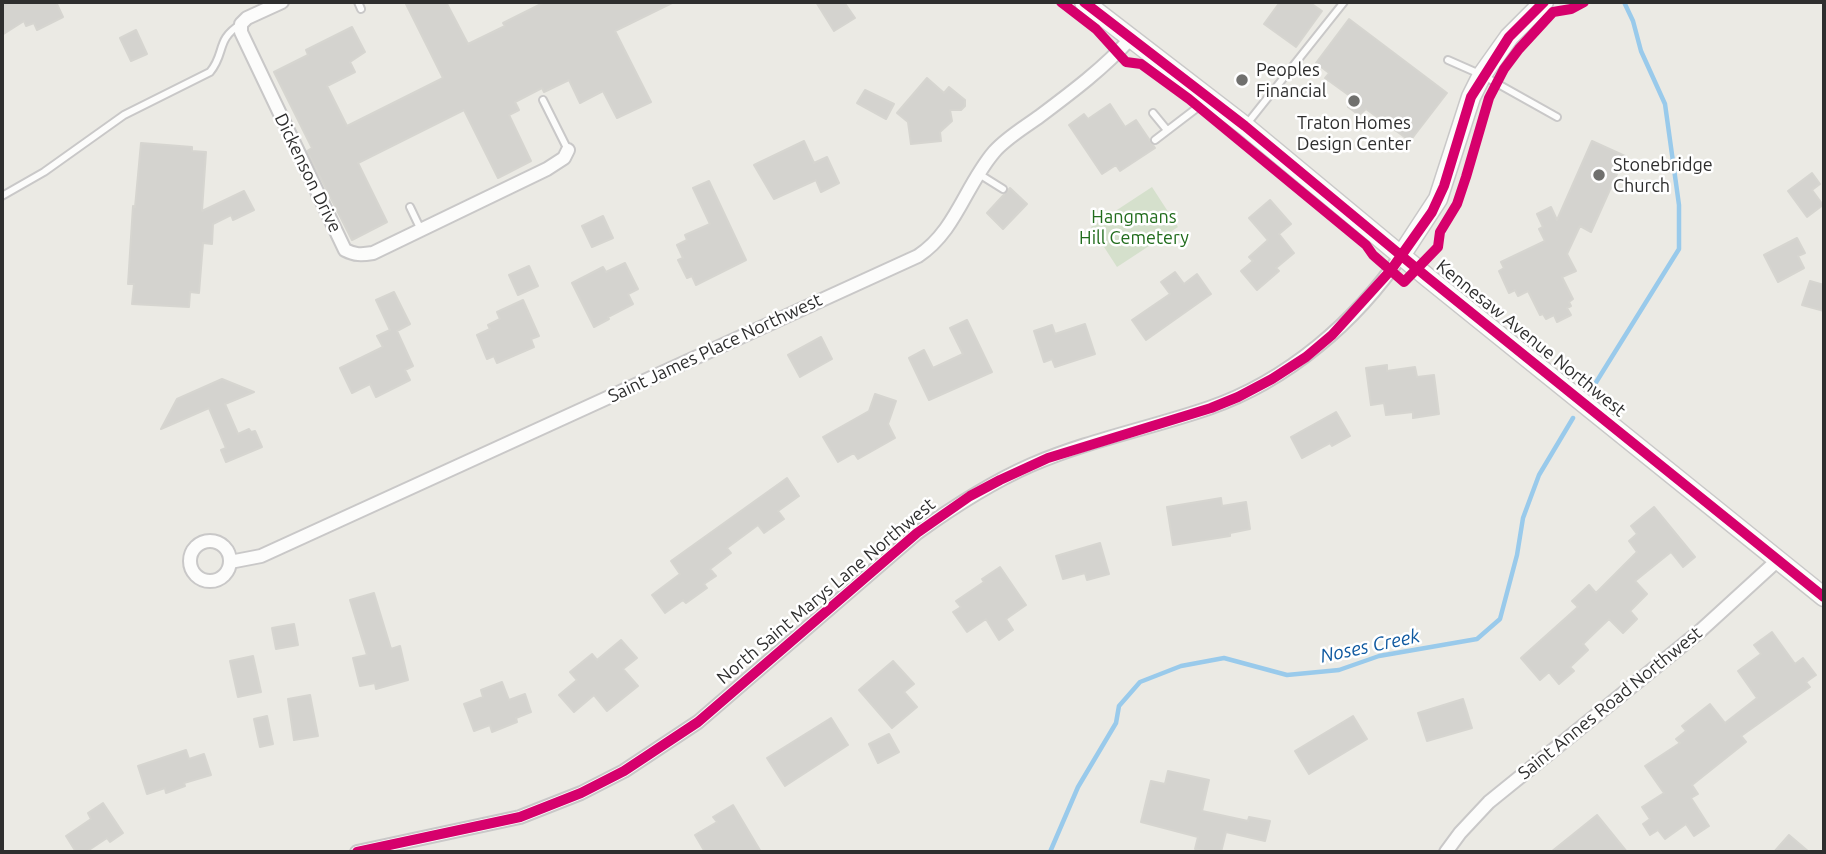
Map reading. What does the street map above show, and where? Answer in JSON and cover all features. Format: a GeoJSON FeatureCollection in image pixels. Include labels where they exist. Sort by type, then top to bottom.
{"type":"FeatureCollection","features":[{"type":"Feature","properties":{"kind":"street"},"geometry":{"type":"LineString","coordinates":[[241,24],[247,18],[282,2]]}},
{"type":"Feature","properties":{"kind":"street","name":"Kennesaw Avenue Northwest"},"geometry":{"type":"LineString","coordinates":[[1084,2],[1245,126],[1824,597]]}},
{"type":"Feature","properties":{"kind":"street"},"geometry":{"type":"LineString","coordinates":[[1402,254],[1438,199],[1471,97],[1482,75],[1509,37],[1544,2]]}},
{"type":"Feature","properties":{"kind":"street","name":"Dickenson Drive"},"geometry":{"type":"LineString","coordinates":[[241,24],[241,32],[345,250],[360,255],[373,253],[557,164],[565,158],[568,150]]}},
{"type":"Feature","properties":{"kind":"street","name":"Saint James Place Northwest"},"geometry":{"type":"LineString","coordinates":[[230,562],[261,556],[918,256],[935,243],[949,226],[994,152],[1068,95],[1111,59],[1131,38]]}},
{"type":"Feature","properties":{"kind":"street","name":"North Saint Marys Lane Northwest"},"geometry":{"type":"LineString","coordinates":[[358,852],[395,849],[520,817],[571,798],[624,771],[698,722],[918,533],[947,512],[1031,465],[1068,451],[1211,408],[1272,379],[1306,357],[1332,335],[1391,270],[1402,254]]}},
{"type":"Feature","properties":{"kind":"street","name":"Saint Annes Road Northwest"},"geometry":{"type":"LineString","coordinates":[[1446,852],[1460,832],[1489,802],[1699,632],[1779,559]]}},
{"type":"Feature","properties":{"kind":"lane"},"geometry":{"type":"LineString","coordinates":[[358,2],[362,9]]}},
{"type":"Feature","properties":{"kind":"lane"},"geometry":{"type":"LineString","coordinates":[[1245,126],[1343,2]]}},
{"type":"Feature","properties":{"kind":"lane"},"geometry":{"type":"LineString","coordinates":[[2,196],[44,172],[124,115],[210,72],[215,66],[224,38],[230,30],[241,24]]}},
{"type":"Feature","properties":{"kind":"lane"},"geometry":{"type":"LineString","coordinates":[[1448,60],[1482,75],[1557,117]]}},
{"type":"Feature","properties":{"kind":"lane"},"geometry":{"type":"LineString","coordinates":[[1155,140],[1209,99]]}},
{"type":"Feature","properties":{"kind":"lane"},"geometry":{"type":"LineString","coordinates":[[542,100],[568,150]]}},
{"type":"Feature","properties":{"kind":"lane"},"geometry":{"type":"LineString","coordinates":[[1153,113],[1167,130]]}},
{"type":"Feature","properties":{"kind":"lane"},"geometry":{"type":"LineString","coordinates":[[979,174],[1003,189]]}},
{"type":"Feature","properties":{"kind":"lane"},"geometry":{"type":"LineString","coordinates":[[410,207],[421,230]]}},
{"type":"Feature","properties":{"kind":"green space","name":"Hangmans Hill Cemetery"},"geometry":{"type":"Polygon","coordinates":[[[1152,187],[1178,227],[1117,267],[1091,227],[1152,187]]]}},
{"type":"Feature","properties":{"kind":"building"},"geometry":{"type":"Polygon","coordinates":[[[2,2],[56,2],[63,17],[37,30],[34,23],[26,26],[24,21],[2,35],[2,2]]]}},
{"type":"Feature","properties":{"kind":"building"},"geometry":{"type":"Polygon","coordinates":[[[405,2],[446,2],[468,44],[545,2],[674,2],[615,31],[651,102],[617,118],[603,91],[580,103],[569,80],[544,92],[542,88],[515,102],[519,110],[509,115],[531,161],[498,178],[464,110],[358,163],[387,222],[352,240],[307,151],[312,148],[274,72],[308,55],[306,50],[352,27],[365,52],[350,62],[355,72],[327,86],[347,126],[443,78],[405,2]]]}},
{"type":"Feature","properties":{"kind":"building"},"geometry":{"type":"Polygon","coordinates":[[[816,2],[844,2],[855,18],[834,31],[816,2]]]}},
{"type":"Feature","properties":{"kind":"building"},"geometry":{"type":"Polygon","coordinates":[[[1280,2],[1309,2],[1322,11],[1296,47],[1264,24],[1280,2]]]}},
{"type":"Feature","properties":{"kind":"building"},"geometry":{"type":"Polygon","coordinates":[[[1349,19],[1447,93],[1410,141],[1366,109],[1359,115],[1348,107],[1354,99],[1325,78],[1329,73],[1316,63],[1349,19]]]}},
{"type":"Feature","properties":{"kind":"building"},"geometry":{"type":"Polygon","coordinates":[[[136,30],[147,54],[131,61],[120,38],[136,30]]]}},
{"type":"Feature","properties":{"kind":"building"},"geometry":{"type":"Polygon","coordinates":[[[927,78],[944,93],[949,87],[965,100],[965,106],[961,110],[950,110],[952,121],[940,132],[941,141],[911,144],[908,122],[897,113],[927,78]]]}},
{"type":"Feature","properties":{"kind":"building"},"geometry":{"type":"Polygon","coordinates":[[[865,90],[894,104],[886,119],[857,103],[865,90]]]}},
{"type":"Feature","properties":{"kind":"building"},"geometry":{"type":"Polygon","coordinates":[[[1110,104],[1125,127],[1136,120],[1155,148],[1120,171],[1116,165],[1102,174],[1069,125],[1084,114],[1088,119],[1110,104]]]}},
{"type":"Feature","properties":{"kind":"building"},"geometry":{"type":"Polygon","coordinates":[[[804,141],[814,163],[827,157],[839,183],[821,192],[816,180],[774,199],[754,165],[804,141]]]}},
{"type":"Feature","properties":{"kind":"building"},"geometry":{"type":"Polygon","coordinates":[[[1592,141],[1625,156],[1591,232],[1580,226],[1567,254],[1576,271],[1562,277],[1573,299],[1569,302],[1571,306],[1567,308],[1571,315],[1557,322],[1554,315],[1546,319],[1543,314],[1540,315],[1528,291],[1518,296],[1515,290],[1509,293],[1499,271],[1504,268],[1501,262],[1545,241],[1539,229],[1543,227],[1537,214],[1551,207],[1557,220],[1592,141]]]}},
{"type":"Feature","properties":{"kind":"building"},"geometry":{"type":"Polygon","coordinates":[[[141,143],[192,147],[192,151],[206,152],[202,211],[244,191],[254,210],[233,220],[231,215],[213,224],[212,244],[203,243],[199,293],[190,292],[189,307],[132,304],[134,284],[128,284],[133,206],[135,207],[141,143]]]}},
{"type":"Feature","properties":{"kind":"building"},"geometry":{"type":"Polygon","coordinates":[[[1812,173],[1820,184],[1812,190],[1823,205],[1807,217],[1788,191],[1812,173]]]}},
{"type":"Feature","properties":{"kind":"building"},"geometry":{"type":"Polygon","coordinates":[[[709,181],[746,260],[696,285],[692,276],[687,278],[678,260],[683,258],[677,245],[687,240],[685,235],[710,224],[693,188],[709,181]]]}},
{"type":"Feature","properties":{"kind":"building"},"geometry":{"type":"Polygon","coordinates":[[[1010,188],[1027,204],[1003,229],[987,213],[1010,188]]]}},
{"type":"Feature","properties":{"kind":"building"},"geometry":{"type":"Polygon","coordinates":[[[1270,200],[1291,224],[1279,234],[1294,253],[1276,268],[1279,271],[1257,290],[1241,271],[1253,261],[1249,257],[1268,240],[1249,218],[1270,200]]]}},
{"type":"Feature","properties":{"kind":"building"},"geometry":{"type":"Polygon","coordinates":[[[603,216],[613,238],[592,247],[582,226],[603,216]]]}},
{"type":"Feature","properties":{"kind":"building"},"geometry":{"type":"Polygon","coordinates":[[[1797,238],[1805,253],[1798,256],[1804,268],[1778,282],[1764,255],[1797,238]]]}},
{"type":"Feature","properties":{"kind":"building"},"geometry":{"type":"Polygon","coordinates":[[[625,263],[638,289],[628,294],[633,304],[594,327],[572,283],[603,267],[606,272],[625,263]]]}},
{"type":"Feature","properties":{"kind":"building"},"geometry":{"type":"Polygon","coordinates":[[[529,266],[538,286],[518,295],[509,275],[529,266]]]}},
{"type":"Feature","properties":{"kind":"building"},"geometry":{"type":"Polygon","coordinates":[[[1175,272],[1184,284],[1197,274],[1211,294],[1146,340],[1132,320],[1170,294],[1161,282],[1175,272]]]}},
{"type":"Feature","properties":{"kind":"building"},"geometry":{"type":"Polygon","coordinates":[[[1810,281],[1824,285],[1824,311],[1802,305],[1810,281]]]}},
{"type":"Feature","properties":{"kind":"building"},"geometry":{"type":"Polygon","coordinates":[[[394,292],[410,324],[397,331],[413,366],[405,370],[410,380],[376,397],[370,384],[352,393],[340,368],[383,347],[377,336],[390,330],[376,300],[394,292]]]}},
{"type":"Feature","properties":{"kind":"building"},"geometry":{"type":"Polygon","coordinates":[[[523,300],[539,336],[531,339],[534,347],[497,363],[494,356],[487,359],[477,335],[490,329],[488,325],[500,319],[497,312],[523,300]]]}},
{"type":"Feature","properties":{"kind":"building"},"geometry":{"type":"Polygon","coordinates":[[[967,320],[992,372],[929,400],[909,358],[924,350],[933,368],[963,354],[950,328],[967,320]]]}},
{"type":"Feature","properties":{"kind":"building"},"geometry":{"type":"Polygon","coordinates":[[[1085,324],[1095,354],[1055,367],[1052,359],[1044,362],[1034,331],[1052,325],[1055,334],[1085,324]]]}},
{"type":"Feature","properties":{"kind":"building"},"geometry":{"type":"Polygon","coordinates":[[[821,337],[832,359],[800,377],[788,355],[821,337]]]}},
{"type":"Feature","properties":{"kind":"building"},"geometry":{"type":"Polygon","coordinates":[[[1387,365],[1387,371],[1415,367],[1417,377],[1434,375],[1439,414],[1413,418],[1413,412],[1386,415],[1384,403],[1371,405],[1366,368],[1387,365]]]}},
{"type":"Feature","properties":{"kind":"building"},"geometry":{"type":"Polygon","coordinates":[[[222,379],[254,392],[225,404],[238,434],[249,429],[251,432],[255,431],[262,447],[226,462],[221,450],[226,448],[209,408],[161,429],[177,399],[222,379]]]}},
{"type":"Feature","properties":{"kind":"building"},"geometry":{"type":"Polygon","coordinates":[[[875,394],[896,401],[888,424],[895,438],[858,459],[854,453],[838,462],[823,437],[869,411],[875,394]]]}},
{"type":"Feature","properties":{"kind":"building"},"geometry":{"type":"Polygon","coordinates":[[[1336,412],[1350,436],[1302,458],[1291,437],[1336,412]]]}},
{"type":"Feature","properties":{"kind":"building"},"geometry":{"type":"Polygon","coordinates":[[[787,478],[799,496],[778,511],[784,519],[764,533],[758,525],[727,548],[731,553],[710,569],[716,576],[704,584],[707,588],[686,603],[683,600],[665,613],[652,595],[680,574],[671,561],[787,478]]]}},
{"type":"Feature","properties":{"kind":"building"},"geometry":{"type":"Polygon","coordinates":[[[1221,498],[1222,506],[1246,502],[1250,529],[1230,533],[1230,536],[1173,545],[1167,507],[1221,498]]]}},
{"type":"Feature","properties":{"kind":"building"},"geometry":{"type":"Polygon","coordinates":[[[1654,507],[1695,557],[1683,567],[1671,552],[1635,581],[1647,594],[1630,611],[1637,619],[1623,633],[1609,619],[1583,644],[1588,650],[1570,667],[1574,671],[1559,684],[1549,672],[1540,680],[1521,658],[1578,607],[1572,601],[1589,585],[1596,593],[1637,552],[1629,541],[1637,534],[1631,526],[1654,507]]]}},
{"type":"Feature","properties":{"kind":"building"},"geometry":{"type":"Polygon","coordinates":[[[1100,543],[1109,574],[1087,580],[1085,573],[1063,579],[1056,556],[1100,543]]]}},
{"type":"Feature","properties":{"kind":"building"},"geometry":{"type":"Polygon","coordinates":[[[1000,567],[1026,605],[1006,619],[1013,630],[999,640],[986,619],[967,632],[953,612],[961,607],[956,601],[1000,567]]]}},
{"type":"Feature","properties":{"kind":"building"},"geometry":{"type":"Polygon","coordinates":[[[374,593],[391,649],[400,646],[408,680],[376,689],[375,683],[360,686],[353,658],[367,655],[350,600],[374,593]]]}},
{"type":"Feature","properties":{"kind":"building"},"geometry":{"type":"Polygon","coordinates":[[[294,624],[298,645],[276,649],[272,628],[294,624]]]}},
{"type":"Feature","properties":{"kind":"building"},"geometry":{"type":"Polygon","coordinates":[[[1772,632],[1795,664],[1803,658],[1816,675],[1806,682],[1810,687],[1741,736],[1746,742],[1692,785],[1698,794],[1691,798],[1709,826],[1694,836],[1686,824],[1665,839],[1658,830],[1650,835],[1643,824],[1650,819],[1642,807],[1664,793],[1645,766],[1680,743],[1676,739],[1686,731],[1682,726],[1710,704],[1725,723],[1757,698],[1738,671],[1761,654],[1754,645],[1772,632]]]}},
{"type":"Feature","properties":{"kind":"building"},"geometry":{"type":"Polygon","coordinates":[[[621,640],[637,658],[623,669],[638,686],[607,711],[594,695],[574,712],[559,695],[577,680],[570,672],[592,654],[597,660],[621,640]]]}},
{"type":"Feature","properties":{"kind":"building"},"geometry":{"type":"Polygon","coordinates":[[[253,656],[261,692],[238,697],[230,661],[253,656]]]}},
{"type":"Feature","properties":{"kind":"building"},"geometry":{"type":"Polygon","coordinates":[[[893,661],[914,684],[904,692],[917,707],[892,728],[859,690],[893,661]]]}},
{"type":"Feature","properties":{"kind":"building"},"geometry":{"type":"Polygon","coordinates":[[[502,682],[509,700],[525,694],[531,712],[516,718],[517,722],[492,732],[490,725],[474,731],[464,704],[483,697],[481,690],[502,682]]]}},
{"type":"Feature","properties":{"kind":"building"},"geometry":{"type":"Polygon","coordinates":[[[310,695],[318,736],[294,740],[288,699],[310,695]]]}},
{"type":"Feature","properties":{"kind":"building"},"geometry":{"type":"Polygon","coordinates":[[[1463,699],[1472,728],[1427,741],[1418,713],[1463,699]]]}},
{"type":"Feature","properties":{"kind":"building"},"geometry":{"type":"Polygon","coordinates":[[[267,716],[273,744],[260,747],[254,719],[267,716]]]}},
{"type":"Feature","properties":{"kind":"building"},"geometry":{"type":"Polygon","coordinates":[[[1353,716],[1367,739],[1309,774],[1295,751],[1353,716]]]}},
{"type":"Feature","properties":{"kind":"building"},"geometry":{"type":"Polygon","coordinates":[[[831,718],[848,745],[785,786],[767,758],[831,718]]]}},
{"type":"Feature","properties":{"kind":"building"},"geometry":{"type":"Polygon","coordinates":[[[889,734],[899,752],[878,763],[869,744],[889,734]]]}},
{"type":"Feature","properties":{"kind":"building"},"geometry":{"type":"Polygon","coordinates":[[[186,750],[189,759],[204,754],[211,775],[184,783],[185,786],[166,793],[165,788],[147,794],[138,766],[186,750]]]}},
{"type":"Feature","properties":{"kind":"building"},"geometry":{"type":"Polygon","coordinates":[[[1168,771],[1209,780],[1202,811],[1248,821],[1249,817],[1270,821],[1265,841],[1226,832],[1221,852],[1209,852],[1195,849],[1198,837],[1141,822],[1151,781],[1165,784],[1168,771]]]}},
{"type":"Feature","properties":{"kind":"building"},"geometry":{"type":"Polygon","coordinates":[[[103,803],[123,833],[110,842],[107,838],[86,852],[76,852],[66,836],[91,819],[88,813],[103,803]]]}},
{"type":"Feature","properties":{"kind":"building"},"geometry":{"type":"Polygon","coordinates":[[[733,805],[761,852],[705,852],[695,835],[717,822],[713,817],[733,805]]]}},
{"type":"Feature","properties":{"kind":"building"},"geometry":{"type":"Polygon","coordinates":[[[1597,815],[1627,852],[1551,852],[1597,815]]]}},
{"type":"Feature","properties":{"kind":"building"},"geometry":{"type":"Polygon","coordinates":[[[1789,835],[1809,852],[1774,852],[1789,835]]]}},
{"type":"Feature","properties":{"kind":"waterway","name":"Noses Creek"},"geometry":{"type":"LineString","coordinates":[[1595,384],[1679,249],[1679,205],[1665,104],[1641,51],[1633,21],[1624,2]]}},
{"type":"Feature","properties":{"kind":"waterway","name":"Noses Creek"},"geometry":{"type":"LineString","coordinates":[[1050,852],[1078,787],[1116,723],[1119,706],[1140,682],[1181,666],[1224,658],[1287,675],[1339,670],[1379,656],[1477,639],[1500,619],[1517,555],[1523,518],[1539,475],[1573,418]]}},
{"type":"Feature","properties":{"kind":"cycle path"},"geometry":{"type":"LineString","coordinates":[[1061,2],[1096,29],[1126,62],[1141,64],[1189,99],[1366,245],[1373,255],[1404,282],[1438,247],[1440,232],[1457,204],[1489,98],[1504,69],[1553,12],[1571,9],[1584,2]]}},
{"type":"Feature","properties":{"kind":"cycle path"},"geometry":{"type":"LineString","coordinates":[[1084,2],[1245,126],[1427,277],[1824,597]]}},
{"type":"Feature","properties":{"kind":"cycle path"},"geometry":{"type":"LineString","coordinates":[[357,852],[520,817],[581,793],[624,771],[698,722],[917,533],[970,496],[1048,458],[1211,408],[1238,397],[1306,357],[1332,335],[1391,270],[1432,212],[1444,186],[1471,97],[1509,37],[1544,2]]}},
{"type":"Feature","properties":{"kind":"place","name":"Peoples Financial"},"geometry":{"type":"Point","coordinates":[1242,80]}},
{"type":"Feature","properties":{"kind":"place","name":"Traton Homes Design Center"},"geometry":{"type":"Point","coordinates":[1354,101]}},
{"type":"Feature","properties":{"kind":"place","name":"Stonebridge Church"},"geometry":{"type":"Point","coordinates":[1599,175]}}]}
